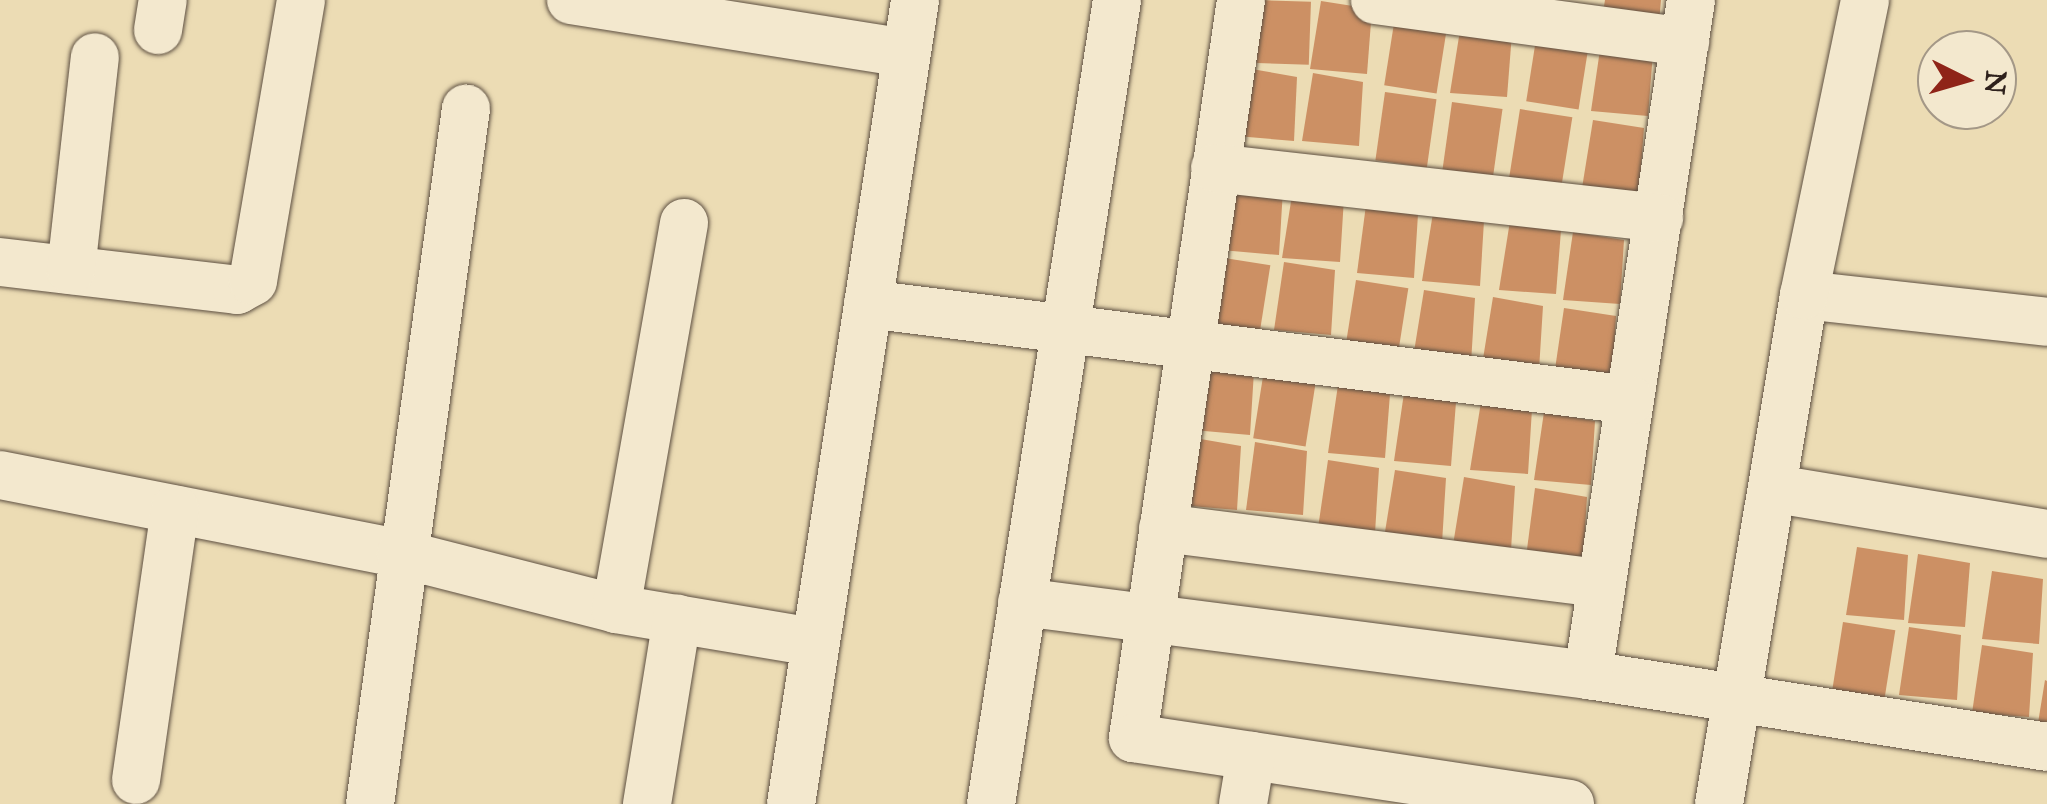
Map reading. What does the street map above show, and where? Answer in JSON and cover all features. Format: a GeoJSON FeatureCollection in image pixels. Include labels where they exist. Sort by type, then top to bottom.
{"type":"FeatureCollection","features":[{"type":"Feature","properties":{"kind":"street"},"geometry":{"type":"LineString","coordinates":[[0,262],[236,290],[253,280],[301,0]]}},
{"type":"Feature","properties":{"kind":"street"},"geometry":{"type":"LineString","coordinates":[[570,0],[906,53]]}},
{"type":"Feature","properties":{"kind":"street"},"geometry":{"type":"LineString","coordinates":[[791,804],[915,0]]}},
{"type":"Feature","properties":{"kind":"street"},"geometry":{"type":"LineString","coordinates":[[991,804],[1118,0]]}},
{"type":"Feature","properties":{"kind":"street"},"geometry":{"type":"LineString","coordinates":[[1241,0],[1133,738],[1251,756],[1450,795],[1570,804]]}},
{"type":"Feature","properties":{"kind":"street"},"geometry":{"type":"LineString","coordinates":[[1375,0],[1688,21],[1588,676]]}},
{"type":"Feature","properties":{"kind":"street"},"geometry":{"type":"LineString","coordinates":[[1719,804],[1776,489],[1804,295],[1864,0]]}},
{"type":"Feature","properties":{"kind":"street"},"geometry":{"type":"LineString","coordinates":[[71,270],[95,58]]}},
{"type":"Feature","properties":{"kind":"street"},"geometry":{"type":"LineString","coordinates":[[370,804],[401,554],[466,108]]}},
{"type":"Feature","properties":{"kind":"street"},"geometry":{"type":"LineString","coordinates":[[1215,168],[1659,218]]}},
{"type":"Feature","properties":{"kind":"street"},"geometry":{"type":"LineString","coordinates":[[616,609],[684,223]]}},
{"type":"Feature","properties":{"kind":"street"},"geometry":{"type":"LineString","coordinates":[[1804,295],[2047,322]]}},
{"type":"Feature","properties":{"kind":"street"},"geometry":{"type":"LineString","coordinates":[[868,304],[1630,400]]}},
{"type":"Feature","properties":{"kind":"street"},"geometry":{"type":"LineString","coordinates":[[0,475],[401,554],[616,609],[814,642]]}},
{"type":"Feature","properties":{"kind":"street"},"geometry":{"type":"LineString","coordinates":[[1776,489],[2047,534]]}},
{"type":"Feature","properties":{"kind":"street"},"geometry":{"type":"LineString","coordinates":[[136,780],[176,510]]}},
{"type":"Feature","properties":{"kind":"street"},"geometry":{"type":"LineString","coordinates":[[1163,528],[1601,582]]}},
{"type":"Feature","properties":{"kind":"street"},"geometry":{"type":"LineString","coordinates":[[1022,602],[1588,676],[2047,747]]}},
{"type":"Feature","properties":{"kind":"street"},"geometry":{"type":"LineString","coordinates":[[647,804],[676,618]]}},
{"type":"Feature","properties":{"kind":"street"},"geometry":{"type":"LineString","coordinates":[[1243,804],[1251,756]]}},
{"type":"Feature","properties":{"kind":"building"},"geometry":{"type":"Polygon","coordinates":[[[1259,0],[1311,2],[1309,65],[1257,63],[1259,0]]]}},
{"type":"Feature","properties":{"kind":"building"},"geometry":{"type":"Polygon","coordinates":[[[1605,0],[1661,0],[1659,23],[1602,18],[1605,0]]]}},
{"type":"Feature","properties":{"kind":"building"},"geometry":{"type":"Polygon","coordinates":[[[1321,1],[1372,9],[1367,74],[1310,69],[1321,1]]]}},
{"type":"Feature","properties":{"kind":"building"},"geometry":{"type":"Polygon","coordinates":[[[1395,17],[1447,25],[1437,93],[1384,85],[1395,17]]]}},
{"type":"Feature","properties":{"kind":"building"},"geometry":{"type":"Polygon","coordinates":[[[1461,24],[1512,33],[1507,97],[1450,93],[1461,24]]]}},
{"type":"Feature","properties":{"kind":"building"},"geometry":{"type":"Polygon","coordinates":[[[1537,33],[1589,41],[1579,109],[1526,101],[1537,33]]]}},
{"type":"Feature","properties":{"kind":"building"},"geometry":{"type":"Polygon","coordinates":[[[1601,43],[1653,52],[1648,116],[1591,111],[1601,43]]]}},
{"type":"Feature","properties":{"kind":"building"},"geometry":{"type":"Polygon","coordinates":[[[1246,68],[1297,77],[1294,141],[1236,136],[1246,68]]]}},
{"type":"Feature","properties":{"kind":"building"},"geometry":{"type":"Polygon","coordinates":[[[1313,73],[1363,82],[1359,146],[1302,141],[1313,73]]]}},
{"type":"Feature","properties":{"kind":"building"},"geometry":{"type":"Polygon","coordinates":[[[1385,92],[1436,99],[1427,168],[1375,160],[1385,92]]]}},
{"type":"Feature","properties":{"kind":"building"},"geometry":{"type":"Polygon","coordinates":[[[1452,102],[1503,109],[1493,177],[1442,170],[1452,102]]]}},
{"type":"Feature","properties":{"kind":"building"},"geometry":{"type":"Polygon","coordinates":[[[1520,109],[1572,117],[1562,185],[1509,177],[1520,109]]]}},
{"type":"Feature","properties":{"kind":"building"},"geometry":{"type":"Polygon","coordinates":[[[1593,120],[1644,128],[1639,193],[1582,188],[1593,120]]]}},
{"type":"Feature","properties":{"kind":"building"},"geometry":{"type":"Polygon","coordinates":[[[1232,182],[1283,190],[1279,255],[1221,250],[1232,182]]]}},
{"type":"Feature","properties":{"kind":"building"},"geometry":{"type":"Polygon","coordinates":[[[1293,189],[1344,198],[1340,262],[1282,258],[1293,189]]]}},
{"type":"Feature","properties":{"kind":"building"},"geometry":{"type":"Polygon","coordinates":[[[1366,205],[1418,214],[1414,278],[1357,273],[1366,205]]]}},
{"type":"Feature","properties":{"kind":"building"},"geometry":{"type":"Polygon","coordinates":[[[1433,213],[1484,221],[1480,286],[1422,281],[1433,213]]]}},
{"type":"Feature","properties":{"kind":"building"},"geometry":{"type":"Polygon","coordinates":[[[1510,221],[1561,230],[1556,294],[1499,290],[1510,221]]]}},
{"type":"Feature","properties":{"kind":"building"},"geometry":{"type":"Polygon","coordinates":[[[1573,232],[1624,240],[1620,304],[1563,300],[1573,232]]]}},
{"type":"Feature","properties":{"kind":"building"},"geometry":{"type":"Polygon","coordinates":[[[1218,257],[1270,265],[1260,333],[1207,325],[1218,257]]]}},
{"type":"Feature","properties":{"kind":"building"},"geometry":{"type":"Polygon","coordinates":[[[1284,262],[1335,270],[1331,335],[1274,330],[1284,262]]]}},
{"type":"Feature","properties":{"kind":"building"},"geometry":{"type":"Polygon","coordinates":[[[1356,280],[1408,288],[1398,356],[1345,348],[1356,280]]]}},
{"type":"Feature","properties":{"kind":"building"},"geometry":{"type":"Polygon","coordinates":[[[1424,290],[1475,298],[1471,363],[1413,358],[1424,290]]]}},
{"type":"Feature","properties":{"kind":"building"},"geometry":{"type":"Polygon","coordinates":[[[1493,297],[1543,306],[1539,370],[1482,365],[1493,297]]]}},
{"type":"Feature","properties":{"kind":"building"},"geometry":{"type":"Polygon","coordinates":[[[1564,308],[1616,316],[1612,381],[1554,376],[1564,308]]]}},
{"type":"Feature","properties":{"kind":"building"},"geometry":{"type":"Polygon","coordinates":[[[1203,362],[1254,371],[1250,435],[1193,430],[1203,362]]]}},
{"type":"Feature","properties":{"kind":"building"},"geometry":{"type":"Polygon","coordinates":[[[1264,370],[1316,378],[1306,446],[1253,438],[1264,370]]]}},
{"type":"Feature","properties":{"kind":"building"},"geometry":{"type":"Polygon","coordinates":[[[1338,385],[1390,394],[1385,458],[1328,453],[1338,385]]]}},
{"type":"Feature","properties":{"kind":"building"},"geometry":{"type":"Polygon","coordinates":[[[1404,393],[1456,402],[1451,466],[1394,461],[1404,393]]]}},
{"type":"Feature","properties":{"kind":"building"},"geometry":{"type":"Polygon","coordinates":[[[1481,402],[1532,409],[1528,474],[1470,470],[1481,402]]]}},
{"type":"Feature","properties":{"kind":"building"},"geometry":{"type":"Polygon","coordinates":[[[1544,412],[1595,421],[1591,485],[1534,480],[1544,412]]]}},
{"type":"Feature","properties":{"kind":"building"},"geometry":{"type":"Polygon","coordinates":[[[1189,437],[1241,446],[1237,510],[1179,505],[1189,437]]]}},
{"type":"Feature","properties":{"kind":"building"},"geometry":{"type":"Polygon","coordinates":[[[1255,442],[1307,451],[1303,515],[1246,510],[1255,442]]]}},
{"type":"Feature","properties":{"kind":"building"},"geometry":{"type":"Polygon","coordinates":[[[1328,460],[1379,468],[1375,533],[1318,528],[1328,460]]]}},
{"type":"Feature","properties":{"kind":"building"},"geometry":{"type":"Polygon","coordinates":[[[1395,470],[1446,478],[1442,543],[1384,538],[1395,470]]]}},
{"type":"Feature","properties":{"kind":"building"},"geometry":{"type":"Polygon","coordinates":[[[1464,477],[1515,486],[1511,550],[1453,545],[1464,477]]]}},
{"type":"Feature","properties":{"kind":"building"},"geometry":{"type":"Polygon","coordinates":[[[1535,488],[1587,497],[1583,562],[1526,557],[1535,488]]]}},
{"type":"Feature","properties":{"kind":"building"},"geometry":{"type":"Polygon","coordinates":[[[1857,547],[1908,555],[1904,620],[1846,615],[1857,547]]]}},
{"type":"Feature","properties":{"kind":"building"},"geometry":{"type":"Polygon","coordinates":[[[1918,554],[1970,563],[1965,627],[1908,623],[1918,554]]]}},
{"type":"Feature","properties":{"kind":"building"},"geometry":{"type":"Polygon","coordinates":[[[1992,571],[2043,579],[2039,644],[1982,639],[1992,571]]]}},
{"type":"Feature","properties":{"kind":"building"},"geometry":{"type":"Polygon","coordinates":[[[1843,622],[1895,630],[1885,698],[1832,690],[1843,622]]]}},
{"type":"Feature","properties":{"kind":"building"},"geometry":{"type":"Polygon","coordinates":[[[1909,627],[1961,635],[1957,700],[1899,695],[1909,627]]]}},
{"type":"Feature","properties":{"kind":"building"},"geometry":{"type":"Polygon","coordinates":[[[1982,645],[2033,653],[2029,717],[1972,713],[1982,645]]]}},
{"type":"Feature","properties":{"kind":"building"},"geometry":{"type":"Polygon","coordinates":[[[2047,681],[2047,724],[2038,723],[2047,681]]]}}]}
